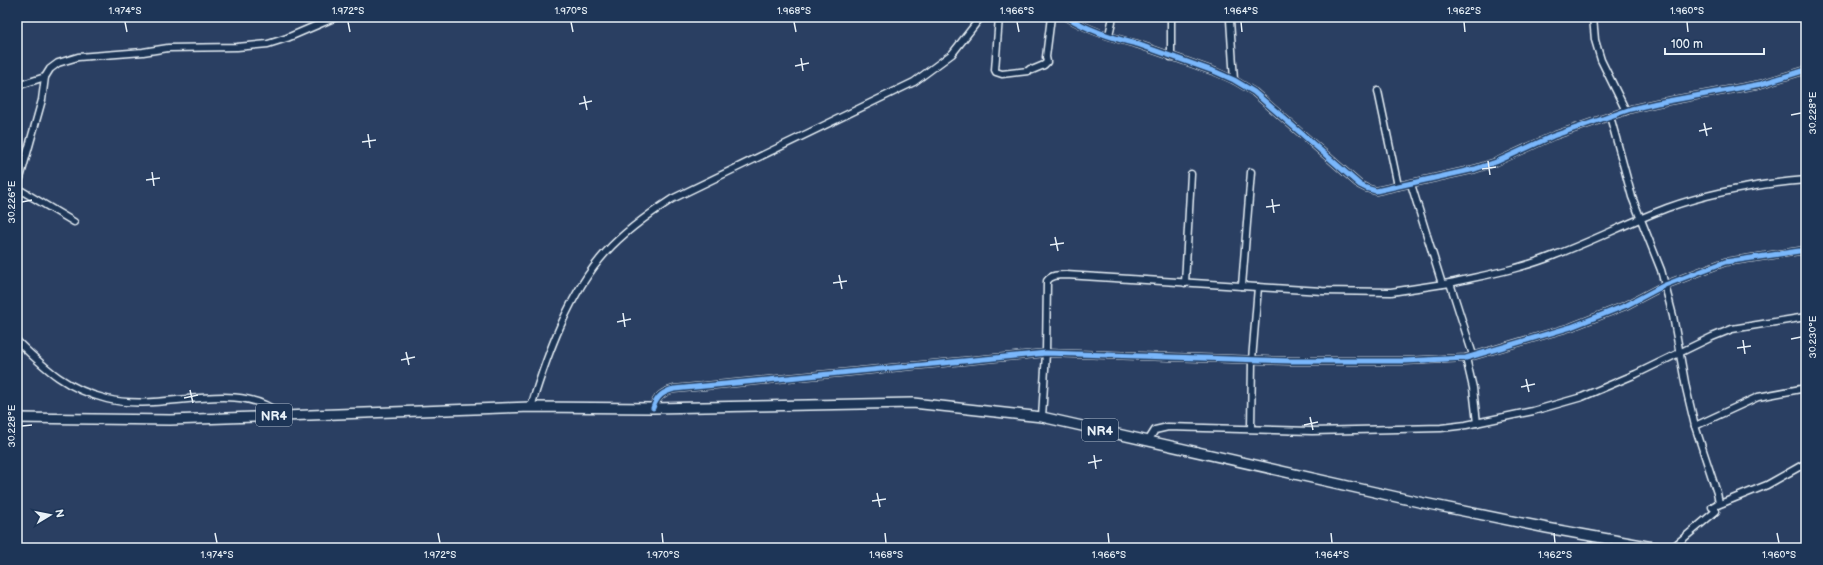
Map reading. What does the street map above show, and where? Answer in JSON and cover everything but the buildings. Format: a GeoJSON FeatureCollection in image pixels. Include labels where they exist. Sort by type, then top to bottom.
{"type":"FeatureCollection","features":[{"type":"Feature","properties":{"kind":"highway","name":"NR4"},"geometry":{"type":"LineString","coordinates":[[17,418],[170,420],[531,407],[653,408],[913,403],[1042,417],[1419,502],[1547,528],[1658,548]]}},
{"type":"Feature","properties":{"kind":"street"},"geometry":{"type":"LineString","coordinates":[[74,222],[17,188],[42,100],[45,77],[54,66],[65,60],[78,57],[143,52],[168,48],[237,48],[268,44],[288,38],[336,17]]}},
{"type":"Feature","properties":{"kind":"street"},"geometry":{"type":"LineString","coordinates":[[531,407],[543,367],[561,325],[579,290],[606,252],[645,217],[679,195],[914,82],[952,54],[981,17]]}},
{"type":"Feature","properties":{"kind":"street"},"geometry":{"type":"LineString","coordinates":[[999,17],[995,70],[996,72],[1002,74],[1028,71],[1030,69],[1032,70],[1044,65],[1047,62],[1046,57],[1051,17]]}},
{"type":"Feature","properties":{"kind":"street"},"geometry":{"type":"LineString","coordinates":[[1067,17],[1080,25],[1109,36],[1234,80],[1265,100],[1360,185],[1376,191],[1476,169],[1496,162],[1553,136],[1626,111],[1657,103],[1761,84],[1806,70]]}},
{"type":"Feature","properties":{"kind":"street"},"geometry":{"type":"LineString","coordinates":[[1109,36],[1113,17]]}},
{"type":"Feature","properties":{"kind":"street"},"geometry":{"type":"LineString","coordinates":[[1171,17],[1171,57]]}},
{"type":"Feature","properties":{"kind":"street"},"geometry":{"type":"LineString","coordinates":[[1232,17],[1230,20],[1234,80]]}},
{"type":"Feature","properties":{"kind":"street"},"geometry":{"type":"LineString","coordinates":[[1593,17],[1594,40],[1601,60],[1626,111]]}},
{"type":"Feature","properties":{"kind":"street"},"geometry":{"type":"LineString","coordinates":[[17,86],[45,77]]}},
{"type":"Feature","properties":{"kind":"street"},"geometry":{"type":"LineString","coordinates":[[1378,91],[1398,186]]}},
{"type":"Feature","properties":{"kind":"street"},"geometry":{"type":"LineString","coordinates":[[1610,116],[1632,197],[1661,270],[1665,285],[1673,316],[1695,426],[1718,493],[1719,502],[1712,507]]}},
{"type":"Feature","properties":{"kind":"street"},"geometry":{"type":"LineString","coordinates":[[1242,286],[1251,172]]}},
{"type":"Feature","properties":{"kind":"street"},"geometry":{"type":"LineString","coordinates":[[1185,283],[1191,174]]}},
{"type":"Feature","properties":{"kind":"street"},"geometry":{"type":"LineString","coordinates":[[1042,417],[1046,353],[1047,281],[1050,278],[1066,275],[1322,292],[1391,292],[1450,283],[1494,274],[1554,256],[1640,219],[1690,200],[1718,192],[1745,187],[1806,180]]}},
{"type":"Feature","properties":{"kind":"street"},"geometry":{"type":"LineString","coordinates":[[1411,184],[1442,284]]}},
{"type":"Feature","properties":{"kind":"street"},"geometry":{"type":"LineString","coordinates":[[653,408],[656,399],[662,393],[674,389],[1046,353],[1252,360],[1404,361],[1466,358],[1473,355],[1498,350],[1571,327],[1627,305],[1665,285],[1725,262],[1806,250]]}},
{"type":"Feature","properties":{"kind":"street"},"geometry":{"type":"LineString","coordinates":[[1450,283],[1473,355]]}},
{"type":"Feature","properties":{"kind":"street"},"geometry":{"type":"LineString","coordinates":[[1251,428],[1252,360],[1258,287]]}},
{"type":"Feature","properties":{"kind":"street"},"geometry":{"type":"LineString","coordinates":[[1148,441],[1153,431],[1164,427],[1350,430],[1441,428],[1477,423],[1533,411],[1582,396],[1623,380],[1712,337],[1732,329],[1806,317]]}},
{"type":"Feature","properties":{"kind":"street"},"geometry":{"type":"LineString","coordinates":[[17,341],[43,367],[57,377],[90,394],[130,403],[155,403],[208,397],[248,399],[266,404],[281,415]]}},
{"type":"Feature","properties":{"kind":"street"},"geometry":{"type":"LineString","coordinates":[[1466,358],[1473,388],[1477,423]]}},
{"type":"Feature","properties":{"kind":"street"},"geometry":{"type":"LineString","coordinates":[[1695,426],[1758,397],[1806,388]]}},
{"type":"Feature","properties":{"kind":"street"},"geometry":{"type":"LineString","coordinates":[[1712,507],[1771,483],[1806,463]]}},
{"type":"Feature","properties":{"kind":"street"},"geometry":{"type":"LineString","coordinates":[[1672,548],[1716,511],[1712,507]]}},
{"type":"Feature","properties":{"kind":"cycle path"},"geometry":{"type":"LineString","coordinates":[[1067,17],[1100,33],[1137,44],[1216,72],[1234,80],[1254,92],[1360,185],[1376,191],[1475,169],[1496,162],[1553,136],[1631,109],[1761,84],[1806,70]]}},
{"type":"Feature","properties":{"kind":"cycle path"},"geometry":{"type":"LineString","coordinates":[[653,408],[656,400],[661,395],[674,389],[1046,353],[1291,361],[1404,361],[1466,358],[1571,327],[1627,305],[1665,285],[1725,262],[1806,250]]}}]}
